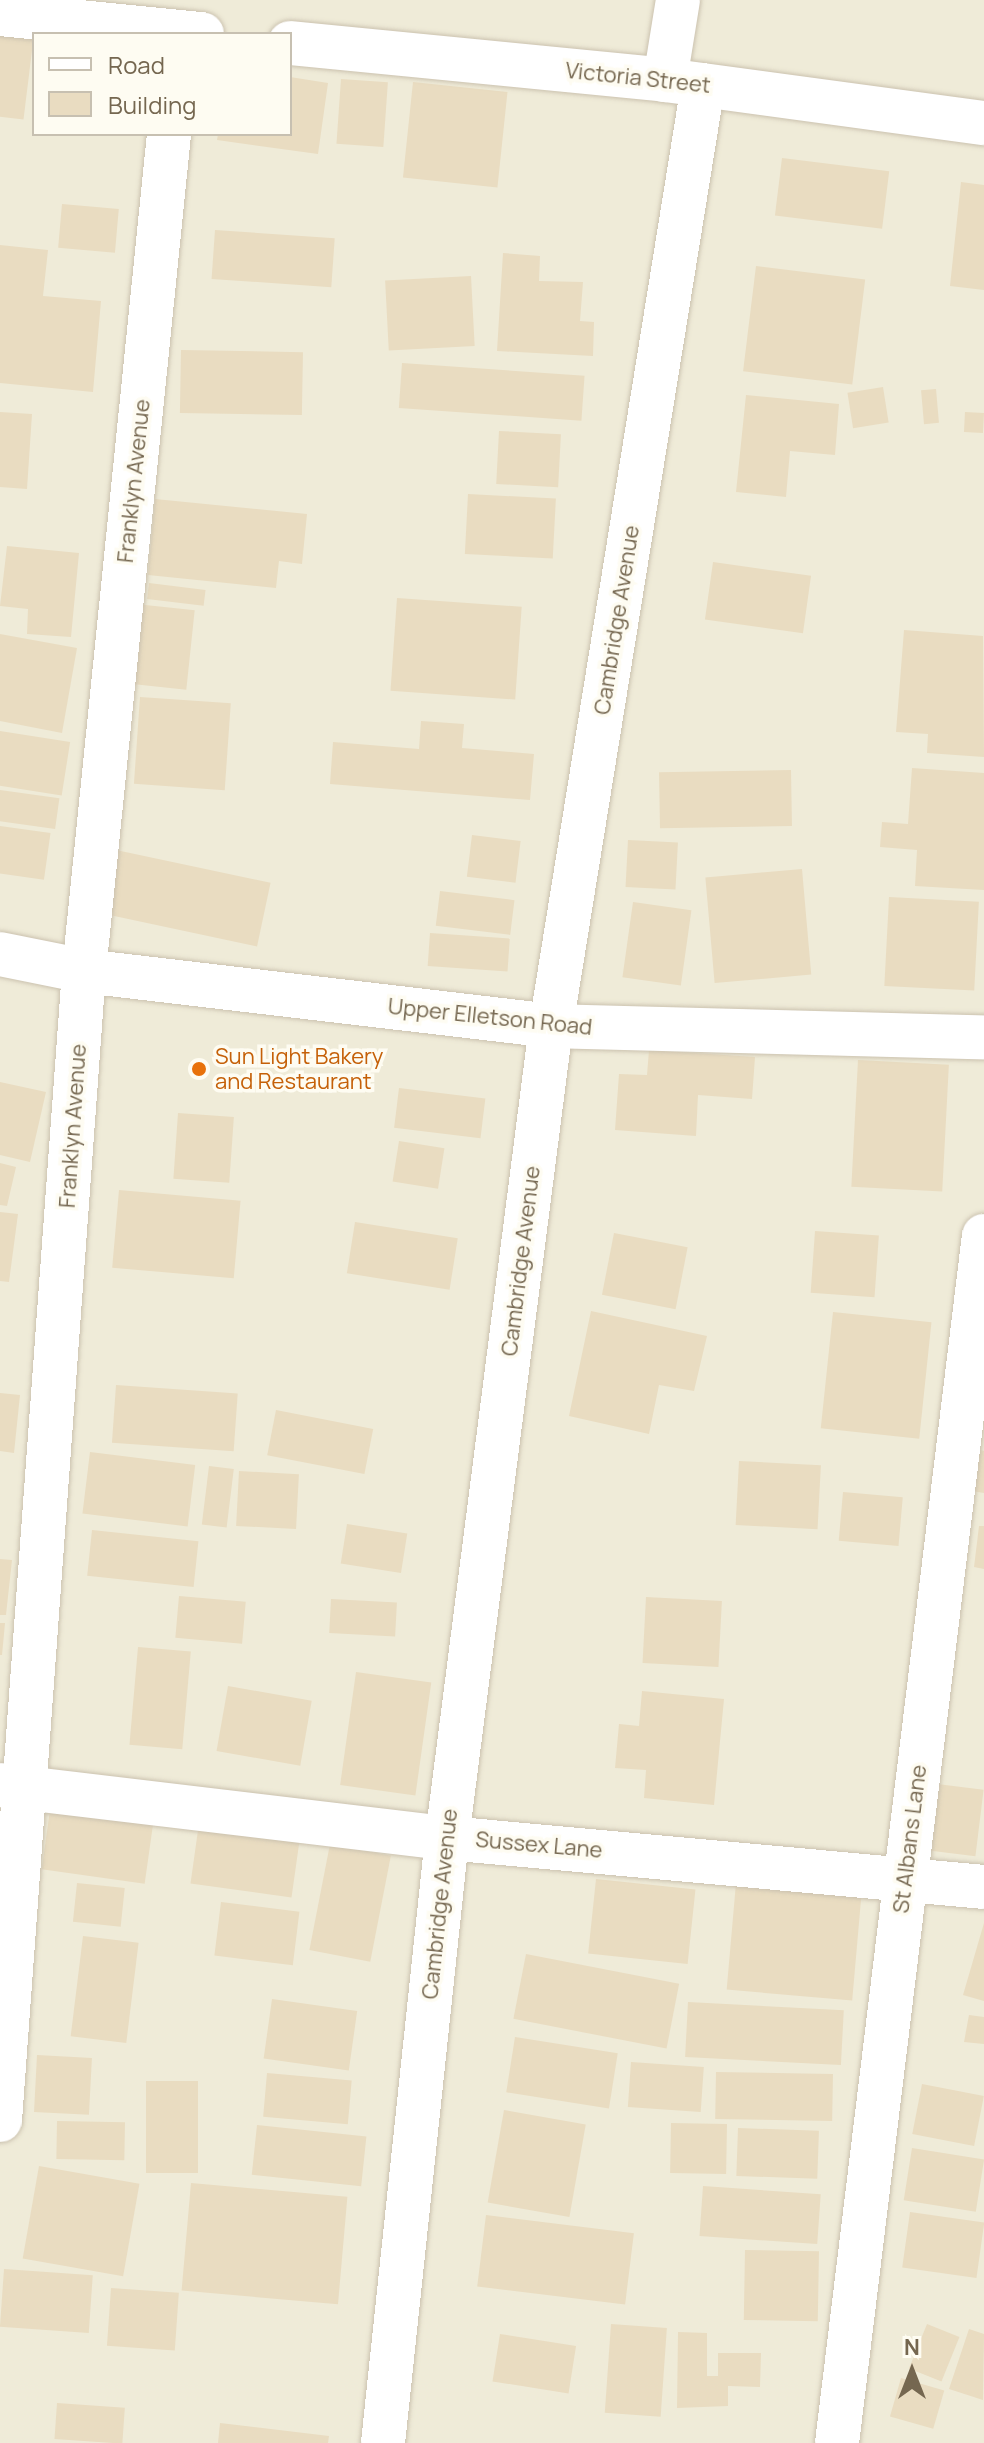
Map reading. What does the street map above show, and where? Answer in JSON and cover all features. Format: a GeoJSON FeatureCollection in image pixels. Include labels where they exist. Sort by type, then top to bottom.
{"type":"FeatureCollection","features":[{"type":"Feature","properties":{"kind":"street","name":"Cambridge Avenue"},"geometry":{"type":"LineString","coordinates":[[383,2443],[447,1838],[551,1026],[684,83],[678,0]]}},
{"type":"Feature","properties":{"kind":"street"},"geometry":{"type":"LineString","coordinates":[[0,14],[186,25]]}},
{"type":"Feature","properties":{"kind":"street","name":"Victoria Street"},"geometry":{"type":"LineString","coordinates":[[292,43],[684,83],[984,123]]}},
{"type":"Feature","properties":{"kind":"street","name":"Franklyn Avenue"},"geometry":{"type":"LineString","coordinates":[[0,2120],[11,1787],[84,971],[169,136]]}},
{"type":"Feature","properties":{"kind":"street","name":"Upper Elletson Road"},"geometry":{"type":"LineString","coordinates":[[0,954],[84,971],[551,1026],[984,1037]]}},
{"type":"Feature","properties":{"kind":"street","name":"St Albans Lane"},"geometry":{"type":"LineString","coordinates":[[837,2443],[984,1236]]}},
{"type":"Feature","properties":{"kind":"street","name":"Sussex Lane"},"geometry":{"type":"LineString","coordinates":[[11,1787],[447,1838],[906,1876],[984,1887]]}},
{"type":"Feature","properties":{"kind":"shaded area"},"geometry":{"type":"Polygon","coordinates":[[[0,0],[984,0],[984,2443],[0,2443],[0,0]]]}},
{"type":"Feature","properties":{"kind":"building"},"geometry":{"type":"Polygon","coordinates":[[[0,32],[32,36],[24,120],[0,117],[0,32]]]}},
{"type":"Feature","properties":{"kind":"building"},"geometry":{"type":"Polygon","coordinates":[[[292,77],[328,83],[318,154],[217,140],[218,136],[292,136],[292,77]]]}},
{"type":"Feature","properties":{"kind":"building"},"geometry":{"type":"Polygon","coordinates":[[[341,79],[388,82],[383,147],[336,144],[341,79]]]}},
{"type":"Feature","properties":{"kind":"building"},"geometry":{"type":"Polygon","coordinates":[[[413,82],[507,92],[497,187],[403,177],[413,82]]]}},
{"type":"Feature","properties":{"kind":"building"},"geometry":{"type":"Polygon","coordinates":[[[782,158],[889,171],[882,229],[775,216],[782,158]]]}},
{"type":"Feature","properties":{"kind":"building"},"geometry":{"type":"Polygon","coordinates":[[[961,182],[984,185],[984,290],[950,286],[961,182]]]}},
{"type":"Feature","properties":{"kind":"building"},"geometry":{"type":"Polygon","coordinates":[[[62,204],[119,209],[115,253],[58,248],[62,204]]]}},
{"type":"Feature","properties":{"kind":"building"},"geometry":{"type":"Polygon","coordinates":[[[215,230],[335,238],[331,287],[212,279],[215,230]]]}},
{"type":"Feature","properties":{"kind":"building"},"geometry":{"type":"Polygon","coordinates":[[[0,245],[48,250],[43,296],[101,301],[93,392],[0,383],[0,245]]]}},
{"type":"Feature","properties":{"kind":"building"},"geometry":{"type":"Polygon","coordinates":[[[503,253],[540,256],[539,281],[583,282],[580,321],[594,322],[593,356],[497,351],[503,253]]]}},
{"type":"Feature","properties":{"kind":"building"},"geometry":{"type":"Polygon","coordinates":[[[756,266],[865,279],[852,385],[743,371],[756,266]]]}},
{"type":"Feature","properties":{"kind":"building"},"geometry":{"type":"Polygon","coordinates":[[[471,276],[475,346],[389,350],[385,281],[471,276]]]}},
{"type":"Feature","properties":{"kind":"building"},"geometry":{"type":"Polygon","coordinates":[[[181,350],[303,352],[302,415],[180,413],[181,350]]]}},
{"type":"Feature","properties":{"kind":"building"},"geometry":{"type":"Polygon","coordinates":[[[402,363],[585,376],[581,421],[399,408],[402,363]]]}},
{"type":"Feature","properties":{"kind":"building"},"geometry":{"type":"Polygon","coordinates":[[[883,387],[889,423],[853,428],[847,393],[883,387]]]}},
{"type":"Feature","properties":{"kind":"building"},"geometry":{"type":"Polygon","coordinates":[[[936,389],[939,423],[924,424],[921,390],[936,389]]]}},
{"type":"Feature","properties":{"kind":"building"},"geometry":{"type":"Polygon","coordinates":[[[746,395],[839,404],[835,455],[790,451],[786,497],[736,492],[746,395]]]}},
{"type":"Feature","properties":{"kind":"building"},"geometry":{"type":"Polygon","coordinates":[[[0,412],[32,414],[27,489],[0,487],[0,412]]]}},
{"type":"Feature","properties":{"kind":"building"},"geometry":{"type":"Polygon","coordinates":[[[965,412],[984,413],[983,433],[964,432],[965,412]]]}},
{"type":"Feature","properties":{"kind":"building"},"geometry":{"type":"Polygon","coordinates":[[[499,431],[561,434],[558,487],[496,484],[499,431]]]}},
{"type":"Feature","properties":{"kind":"building"},"geometry":{"type":"Polygon","coordinates":[[[468,494],[556,499],[553,559],[465,554],[468,494]]]}},
{"type":"Feature","properties":{"kind":"building"},"geometry":{"type":"Polygon","coordinates":[[[155,499],[307,514],[302,564],[279,561],[276,588],[148,575],[155,499]]]}},
{"type":"Feature","properties":{"kind":"building"},"geometry":{"type":"Polygon","coordinates":[[[7,546],[79,553],[71,637],[27,634],[28,609],[0,606],[7,546]]]}},
{"type":"Feature","properties":{"kind":"building"},"geometry":{"type":"Polygon","coordinates":[[[713,562],[811,576],[803,633],[705,619],[713,562]]]}},
{"type":"Feature","properties":{"kind":"building"},"geometry":{"type":"Polygon","coordinates":[[[149,583],[206,590],[204,606],[147,599],[149,583]]]}},
{"type":"Feature","properties":{"kind":"building"},"geometry":{"type":"Polygon","coordinates":[[[397,598],[522,607],[515,699],[391,691],[397,598]]]}},
{"type":"Feature","properties":{"kind":"building"},"geometry":{"type":"Polygon","coordinates":[[[136,604],[195,610],[186,690],[128,684],[136,604]]]}},
{"type":"Feature","properties":{"kind":"building"},"geometry":{"type":"Polygon","coordinates":[[[904,630],[983,636],[984,757],[927,753],[928,734],[896,732],[904,630]]]}},
{"type":"Feature","properties":{"kind":"building"},"geometry":{"type":"Polygon","coordinates":[[[0,634],[77,648],[62,733],[0,721],[0,634]]]}},
{"type":"Feature","properties":{"kind":"building"},"geometry":{"type":"Polygon","coordinates":[[[140,697],[231,703],[225,790],[134,784],[140,697]]]}},
{"type":"Feature","properties":{"kind":"building"},"geometry":{"type":"Polygon","coordinates":[[[421,721],[464,724],[462,748],[534,754],[530,800],[330,784],[333,742],[419,749],[421,721]]]}},
{"type":"Feature","properties":{"kind":"building"},"geometry":{"type":"Polygon","coordinates":[[[0,731],[70,742],[62,795],[0,786],[0,731]]]}},
{"type":"Feature","properties":{"kind":"building"},"geometry":{"type":"Polygon","coordinates":[[[912,768],[984,773],[984,890],[915,886],[917,850],[880,847],[882,822],[908,824],[912,768]]]}},
{"type":"Feature","properties":{"kind":"building"},"geometry":{"type":"Polygon","coordinates":[[[791,770],[792,826],[660,828],[659,772],[791,770]]]}},
{"type":"Feature","properties":{"kind":"building"},"geometry":{"type":"Polygon","coordinates":[[[0,790],[59,798],[55,829],[0,821],[0,790]]]}},
{"type":"Feature","properties":{"kind":"building"},"geometry":{"type":"Polygon","coordinates":[[[0,826],[51,833],[44,880],[0,873],[0,826]]]}},
{"type":"Feature","properties":{"kind":"building"},"geometry":{"type":"Polygon","coordinates":[[[472,835],[521,841],[516,883],[467,877],[472,835]]]}},
{"type":"Feature","properties":{"kind":"building"},"geometry":{"type":"Polygon","coordinates":[[[628,840],[678,843],[675,890],[626,887],[628,840]]]}},
{"type":"Feature","properties":{"kind":"building"},"geometry":{"type":"Polygon","coordinates":[[[116,850],[271,883],[257,946],[102,914],[116,850]]]}},
{"type":"Feature","properties":{"kind":"building"},"geometry":{"type":"Polygon","coordinates":[[[802,869],[811,975],[715,983],[705,877],[802,869]]]}},
{"type":"Feature","properties":{"kind":"building"},"geometry":{"type":"Polygon","coordinates":[[[440,891],[514,900],[510,935],[436,926],[440,891]]]}},
{"type":"Feature","properties":{"kind":"building"},"geometry":{"type":"Polygon","coordinates":[[[889,897],[979,902],[974,991],[884,986],[889,897]]]}},
{"type":"Feature","properties":{"kind":"building"},"geometry":{"type":"Polygon","coordinates":[[[633,902],[691,910],[681,985],[622,977],[633,902]]]}},
{"type":"Feature","properties":{"kind":"building"},"geometry":{"type":"Polygon","coordinates":[[[430,933],[510,939],[508,972],[428,966],[430,933]]]}},
{"type":"Feature","properties":{"kind":"building"},"geometry":{"type":"Polygon","coordinates":[[[649,1050],[755,1057],[752,1099],[698,1095],[696,1136],[615,1130],[619,1074],[647,1075],[649,1050]]]}},
{"type":"Feature","properties":{"kind":"building"},"geometry":{"type":"Polygon","coordinates":[[[858,1060],[949,1065],[942,1192],[851,1187],[858,1060]]]}},
{"type":"Feature","properties":{"kind":"building"},"geometry":{"type":"Polygon","coordinates":[[[0,1082],[46,1092],[30,1162],[0,1155],[0,1082]]]}},
{"type":"Feature","properties":{"kind":"building"},"geometry":{"type":"Polygon","coordinates":[[[399,1088],[485,1099],[480,1138],[394,1128],[399,1088]]]}},
{"type":"Feature","properties":{"kind":"building"},"geometry":{"type":"Polygon","coordinates":[[[178,1113],[234,1117],[229,1183],[173,1179],[178,1113]]]}},
{"type":"Feature","properties":{"kind":"building"},"geometry":{"type":"Polygon","coordinates":[[[399,1141],[444,1148],[438,1189],[393,1181],[399,1141]]]}},
{"type":"Feature","properties":{"kind":"building"},"geometry":{"type":"Polygon","coordinates":[[[0,1163],[16,1167],[7,1206],[0,1205],[0,1163]]]}},
{"type":"Feature","properties":{"kind":"building"},"geometry":{"type":"Polygon","coordinates":[[[119,1190],[241,1201],[234,1278],[112,1268],[119,1190]]]}},
{"type":"Feature","properties":{"kind":"building"},"geometry":{"type":"Polygon","coordinates":[[[0,1212],[18,1214],[9,1282],[0,1281],[0,1212]]]}},
{"type":"Feature","properties":{"kind":"building"},"geometry":{"type":"Polygon","coordinates":[[[355,1222],[458,1238],[450,1290],[347,1273],[355,1222]]]}},
{"type":"Feature","properties":{"kind":"building"},"geometry":{"type":"Polygon","coordinates":[[[815,1231],[879,1235],[875,1297],[811,1293],[815,1231]]]}},
{"type":"Feature","properties":{"kind":"building"},"geometry":{"type":"Polygon","coordinates":[[[614,1233],[688,1247],[676,1309],[602,1295],[614,1233]]]}},
{"type":"Feature","properties":{"kind":"building"},"geometry":{"type":"Polygon","coordinates":[[[591,1311],[707,1336],[694,1391],[659,1385],[649,1434],[569,1416],[591,1311]]]}},
{"type":"Feature","properties":{"kind":"building"},"geometry":{"type":"Polygon","coordinates":[[[833,1312],[931,1322],[919,1439],[821,1428],[833,1312]]]}},
{"type":"Feature","properties":{"kind":"building"},"geometry":{"type":"Polygon","coordinates":[[[116,1385],[238,1394],[234,1451],[112,1443],[116,1385]]]}},
{"type":"Feature","properties":{"kind":"building"},"geometry":{"type":"Polygon","coordinates":[[[0,1393],[20,1395],[14,1453],[0,1451],[0,1393]]]}},
{"type":"Feature","properties":{"kind":"building"},"geometry":{"type":"Polygon","coordinates":[[[276,1410],[373,1429],[364,1474],[267,1455],[276,1410]]]}},
{"type":"Feature","properties":{"kind":"building"},"geometry":{"type":"Polygon","coordinates":[[[980,1450],[984,1451],[984,1493],[972,1491],[980,1450]]]}},
{"type":"Feature","properties":{"kind":"building"},"geometry":{"type":"Polygon","coordinates":[[[90,1452],[195,1465],[188,1526],[82,1514],[90,1452]]]}},
{"type":"Feature","properties":{"kind":"building"},"geometry":{"type":"Polygon","coordinates":[[[739,1461],[821,1465],[818,1529],[736,1525],[739,1461]]]}},
{"type":"Feature","properties":{"kind":"building"},"geometry":{"type":"Polygon","coordinates":[[[209,1466],[234,1469],[227,1528],[202,1525],[209,1466]]]}},
{"type":"Feature","properties":{"kind":"building"},"geometry":{"type":"Polygon","coordinates":[[[239,1471],[299,1474],[296,1529],[236,1526],[239,1471]]]}},
{"type":"Feature","properties":{"kind":"building"},"geometry":{"type":"Polygon","coordinates":[[[843,1492],[903,1497],[899,1546],[839,1541],[843,1492]]]}},
{"type":"Feature","properties":{"kind":"building"},"geometry":{"type":"Polygon","coordinates":[[[347,1524],[407,1534],[401,1573],[341,1564],[347,1524]]]}},
{"type":"Feature","properties":{"kind":"building"},"geometry":{"type":"Polygon","coordinates":[[[979,1526],[984,1526],[984,1569],[974,1567],[979,1526]]]}},
{"type":"Feature","properties":{"kind":"building"},"geometry":{"type":"Polygon","coordinates":[[[92,1530],[198,1541],[194,1587],[87,1576],[92,1530]]]}},
{"type":"Feature","properties":{"kind":"building"},"geometry":{"type":"Polygon","coordinates":[[[0,1559],[12,1560],[6,1615],[0,1615],[0,1559]]]}},
{"type":"Feature","properties":{"kind":"building"},"geometry":{"type":"Polygon","coordinates":[[[179,1596],[246,1602],[242,1644],[175,1638],[179,1596]]]}},
{"type":"Feature","properties":{"kind":"building"},"geometry":{"type":"Polygon","coordinates":[[[646,1597],[722,1601],[718,1667],[643,1663],[646,1597]]]}},
{"type":"Feature","properties":{"kind":"building"},"geometry":{"type":"Polygon","coordinates":[[[331,1599],[397,1602],[395,1636],[329,1633],[331,1599]]]}},
{"type":"Feature","properties":{"kind":"building"},"geometry":{"type":"Polygon","coordinates":[[[0,1623],[5,1623],[2,1655],[0,1655],[0,1623]]]}},
{"type":"Feature","properties":{"kind":"building"},"geometry":{"type":"Polygon","coordinates":[[[138,1647],[191,1652],[182,1749],[129,1745],[138,1647]]]}},
{"type":"Feature","properties":{"kind":"building"},"geometry":{"type":"Polygon","coordinates":[[[356,1672],[431,1683],[415,1795],[340,1785],[356,1672]]]}},
{"type":"Feature","properties":{"kind":"building"},"geometry":{"type":"Polygon","coordinates":[[[228,1686],[312,1701],[300,1766],[217,1751],[228,1686]]]}},
{"type":"Feature","properties":{"kind":"building"},"geometry":{"type":"Polygon","coordinates":[[[642,1691],[724,1699],[714,1805],[644,1798],[646,1770],[615,1768],[619,1724],[639,1726],[642,1691]]]}},
{"type":"Feature","properties":{"kind":"building"},"geometry":{"type":"Polygon","coordinates":[[[929,1783],[984,1790],[975,1856],[921,1850],[929,1783]]]}},
{"type":"Feature","properties":{"kind":"building"},"geometry":{"type":"Polygon","coordinates":[[[51,1803],[154,1817],[145,1884],[42,1869],[51,1803]]]}},
{"type":"Feature","properties":{"kind":"building"},"geometry":{"type":"Polygon","coordinates":[[[199,1823],[300,1837],[292,1898],[191,1883],[199,1823]]]}},
{"type":"Feature","properties":{"kind":"building"},"geometry":{"type":"Polygon","coordinates":[[[330,1844],[391,1856],[370,1962],[309,1950],[330,1844]]]}},
{"type":"Feature","properties":{"kind":"building"},"geometry":{"type":"Polygon","coordinates":[[[596,1879],[695,1889],[688,1964],[588,1954],[596,1879]]]}},
{"type":"Feature","properties":{"kind":"building"},"geometry":{"type":"Polygon","coordinates":[[[77,1883],[125,1888],[121,1927],[73,1922],[77,1883]]]}},
{"type":"Feature","properties":{"kind":"building"},"geometry":{"type":"Polygon","coordinates":[[[736,1883],[862,1894],[852,2001],[727,1990],[736,1883]]]}},
{"type":"Feature","properties":{"kind":"building"},"geometry":{"type":"Polygon","coordinates":[[[221,1902],[299,1912],[293,1965],[214,1956],[221,1902]]]}},
{"type":"Feature","properties":{"kind":"building"},"geometry":{"type":"Polygon","coordinates":[[[984,1923],[984,2001],[963,1995],[984,1923]]]}},
{"type":"Feature","properties":{"kind":"building"},"geometry":{"type":"Polygon","coordinates":[[[83,1936],[139,1943],[126,2043],[71,2036],[83,1936]]]}},
{"type":"Feature","properties":{"kind":"building"},"geometry":{"type":"Polygon","coordinates":[[[526,1954],[679,1984],[667,2049],[513,2019],[526,1954]]]}},
{"type":"Feature","properties":{"kind":"building"},"geometry":{"type":"Polygon","coordinates":[[[272,1999],[357,2011],[349,2070],[264,2058],[272,1999]]]}},
{"type":"Feature","properties":{"kind":"building"},"geometry":{"type":"Polygon","coordinates":[[[688,2002],[844,2010],[841,2065],[685,2057],[688,2002]]]}},
{"type":"Feature","properties":{"kind":"building"},"geometry":{"type":"Polygon","coordinates":[[[969,2015],[984,2017],[984,2044],[964,2042],[969,2015]]]}},
{"type":"Feature","properties":{"kind":"building"},"geometry":{"type":"Polygon","coordinates":[[[515,2037],[618,2053],[609,2109],[506,2092],[515,2037]]]}},
{"type":"Feature","properties":{"kind":"building"},"geometry":{"type":"Polygon","coordinates":[[[37,2055],[92,2058],[89,2115],[34,2112],[37,2055]]]}},
{"type":"Feature","properties":{"kind":"building"},"geometry":{"type":"Polygon","coordinates":[[[631,2062],[704,2067],[701,2112],[628,2107],[631,2062]]]}},
{"type":"Feature","properties":{"kind":"building"},"geometry":{"type":"Polygon","coordinates":[[[716,2072],[833,2074],[832,2121],[715,2119],[716,2072]]]}},
{"type":"Feature","properties":{"kind":"building"},"geometry":{"type":"Polygon","coordinates":[[[267,2073],[352,2080],[348,2124],[263,2117],[267,2073]]]}},
{"type":"Feature","properties":{"kind":"building"},"geometry":{"type":"Polygon","coordinates":[[[146,2081],[198,2081],[198,2173],[146,2173],[146,2081]]]}},
{"type":"Feature","properties":{"kind":"building"},"geometry":{"type":"Polygon","coordinates":[[[922,2084],[984,2096],[974,2146],[912,2134],[922,2084]]]}},
{"type":"Feature","properties":{"kind":"building"},"geometry":{"type":"Polygon","coordinates":[[[504,2110],[586,2124],[569,2217],[488,2203],[504,2110]]]}},
{"type":"Feature","properties":{"kind":"building"},"geometry":{"type":"Polygon","coordinates":[[[57,2121],[125,2122],[124,2160],[56,2159],[57,2121]]]}},
{"type":"Feature","properties":{"kind":"building"},"geometry":{"type":"Polygon","coordinates":[[[671,2123],[727,2124],[726,2174],[670,2173],[671,2123]]]}},
{"type":"Feature","properties":{"kind":"building"},"geometry":{"type":"Polygon","coordinates":[[[257,2125],[366,2136],[361,2186],[252,2175],[257,2125]]]}},
{"type":"Feature","properties":{"kind":"building"},"geometry":{"type":"Polygon","coordinates":[[[738,2128],[819,2131],[817,2179],[736,2176],[738,2128]]]}},
{"type":"Feature","properties":{"kind":"building"},"geometry":{"type":"Polygon","coordinates":[[[912,2148],[984,2159],[976,2212],[904,2200],[912,2148]]]}},
{"type":"Feature","properties":{"kind":"building"},"geometry":{"type":"Polygon","coordinates":[[[39,2166],[139,2184],[123,2276],[23,2259],[39,2166]]]}},
{"type":"Feature","properties":{"kind":"building"},"geometry":{"type":"Polygon","coordinates":[[[191,2183],[347,2197],[338,2304],[182,2291],[191,2183]]]}},
{"type":"Feature","properties":{"kind":"building"},"geometry":{"type":"Polygon","coordinates":[[[703,2186],[821,2194],[817,2244],[700,2236],[703,2186]]]}},
{"type":"Feature","properties":{"kind":"building"},"geometry":{"type":"Polygon","coordinates":[[[910,2212],[984,2222],[976,2278],[902,2267],[910,2212]]]}},
{"type":"Feature","properties":{"kind":"building"},"geometry":{"type":"Polygon","coordinates":[[[486,2215],[634,2233],[625,2305],[477,2286],[486,2215]]]}},
{"type":"Feature","properties":{"kind":"building"},"geometry":{"type":"Polygon","coordinates":[[[745,2250],[819,2251],[818,2321],[744,2320],[745,2250]]]}},
{"type":"Feature","properties":{"kind":"building"},"geometry":{"type":"Polygon","coordinates":[[[4,2269],[93,2275],[89,2333],[0,2327],[4,2269]]]}},
{"type":"Feature","properties":{"kind":"building"},"geometry":{"type":"Polygon","coordinates":[[[111,2288],[179,2293],[175,2351],[107,2346],[111,2288]]]}},
{"type":"Feature","properties":{"kind":"building"},"geometry":{"type":"Polygon","coordinates":[[[611,2324],[667,2328],[661,2417],[605,2413],[611,2324]]]}},
{"type":"Feature","properties":{"kind":"building"},"geometry":{"type":"Polygon","coordinates":[[[927,2324],[959,2337],[941,2382],[909,2369],[927,2324]]]}},
{"type":"Feature","properties":{"kind":"building"},"geometry":{"type":"Polygon","coordinates":[[[969,2329],[984,2334],[983,2400],[949,2389],[969,2329]]]}},
{"type":"Feature","properties":{"kind":"building"},"geometry":{"type":"Polygon","coordinates":[[[678,2332],[707,2333],[707,2376],[718,2376],[718,2353],[761,2353],[760,2387],[728,2386],[728,2406],[677,2408],[678,2332]]]}},
{"type":"Feature","properties":{"kind":"building"},"geometry":{"type":"Polygon","coordinates":[[[500,2334],[576,2346],[569,2393],[492,2381],[500,2334]]]}},
{"type":"Feature","properties":{"kind":"building"},"geometry":{"type":"Polygon","coordinates":[[[901,2378],[944,2390],[933,2429],[890,2416],[901,2378]]]}},
{"type":"Feature","properties":{"kind":"building"},"geometry":{"type":"Polygon","coordinates":[[[57,2403],[125,2408],[122,2443],[54,2439],[57,2403]]]}},
{"type":"Feature","properties":{"kind":"building"},"geometry":{"type":"Polygon","coordinates":[[[220,2423],[329,2436],[328,2443],[218,2443],[220,2423]]]}},
{"type":"Feature","properties":{"kind":"place","name":"Sun Light Bakery and Restaurant"},"geometry":{"type":"Point","coordinates":[199,1069]}}]}
